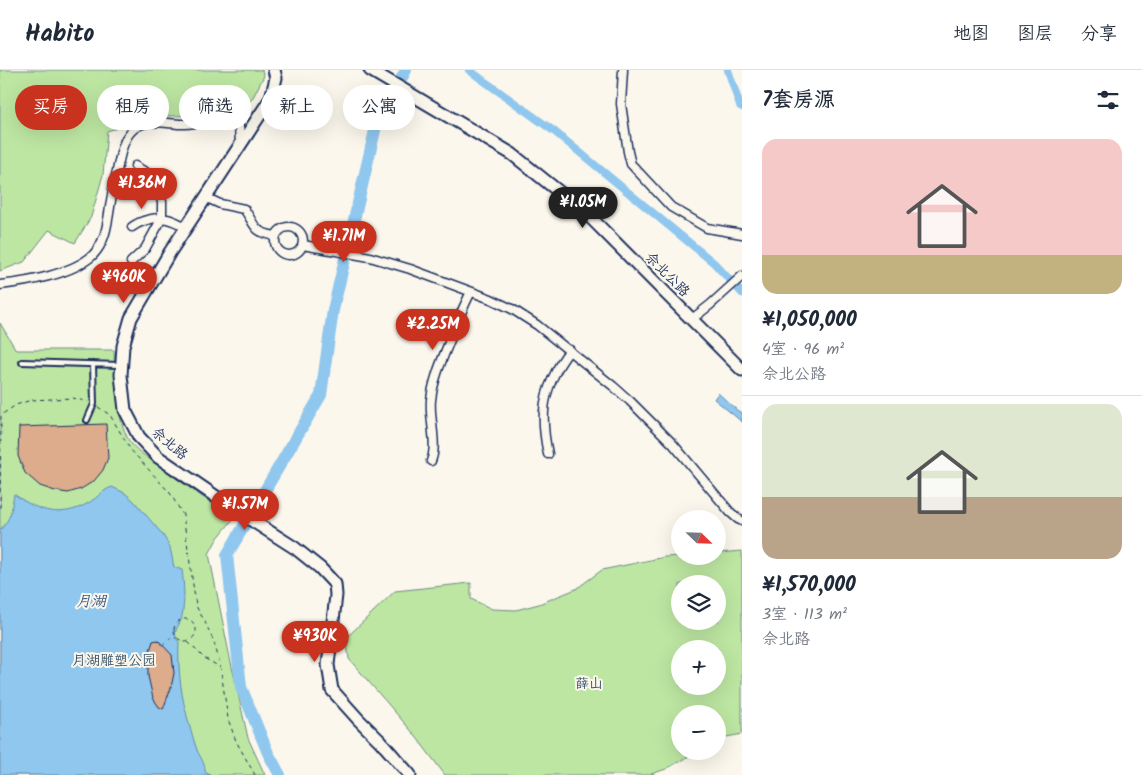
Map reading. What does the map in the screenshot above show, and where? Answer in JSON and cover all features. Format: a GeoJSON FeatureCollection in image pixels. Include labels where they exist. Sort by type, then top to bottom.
{"type":"FeatureCollection","features":[{"type":"Feature","properties":{"kind":"main road","name":"佘北路"},"geometry":{"type":"LineString","coordinates":[[274,70],[276,78],[271,98],[170,252],[132,318],[123,346],[121,375],[125,410],[139,437],[158,456],[234,509],[296,548],[320,568],[335,584],[336,595],[328,665],[332,690],[410,775]]}},
{"type":"Feature","properties":{"kind":"main road","name":"佘北公路"},"geometry":{"type":"LineString","coordinates":[[374,72],[512,154],[588,215],[742,370]]}},
{"type":"Feature","properties":{"kind":"street"},"geometry":{"type":"LineString","coordinates":[[622,70],[621,104],[631,164],[671,207],[707,228],[742,234]]}},
{"type":"Feature","properties":{"kind":"street"},"geometry":{"type":"LineString","coordinates":[[0,285],[53,275],[82,264],[94,254],[101,245],[105,235],[122,150],[128,133],[139,125],[151,122],[183,124],[221,122],[240,126],[240,145]]}},
{"type":"Feature","properties":{"kind":"street"},"geometry":{"type":"LineString","coordinates":[[131,262],[145,249],[162,218],[162,202],[154,177],[135,166]]}},
{"type":"Feature","properties":{"kind":"street"},"geometry":{"type":"LineString","coordinates":[[205,197],[220,204],[244,209],[257,230],[264,234],[275,236]]}},
{"type":"Feature","properties":{"kind":"street"},"geometry":{"type":"LineString","coordinates":[[132,227],[141,221],[162,218],[186,227]]}},
{"type":"Feature","properties":{"kind":"street"},"geometry":{"type":"LineString","coordinates":[[283,228],[296,229],[303,238],[303,245],[295,255],[287,256],[279,253],[275,247],[275,236],[283,228]]}},
{"type":"Feature","properties":{"kind":"street"},"geometry":{"type":"LineString","coordinates":[[303,245],[370,257],[410,268],[512,309],[537,325],[614,386],[658,428],[730,512],[742,521]]}},
{"type":"Feature","properties":{"kind":"street"},"geometry":{"type":"LineString","coordinates":[[692,319],[742,276]]}},
{"type":"Feature","properties":{"kind":"street"},"geometry":{"type":"LineString","coordinates":[[431,462],[433,458],[433,440],[431,397],[435,380],[455,327],[471,292]]}},
{"type":"Feature","properties":{"kind":"street"},"geometry":{"type":"LineString","coordinates":[[548,454],[544,409],[550,385],[560,364],[570,350]]}},
{"type":"Feature","properties":{"kind":"lane"},"geometry":{"type":"LineString","coordinates":[[22,362],[122,365]]}},
{"type":"Feature","properties":{"kind":"lane"},"geometry":{"type":"LineString","coordinates":[[87,420],[94,404],[94,364]]}},
{"type":"Feature","properties":{"kind":"path"},"geometry":{"type":"LineString","coordinates":[[0,508],[1,415],[16,405],[31,400],[73,398],[94,404],[110,415],[130,449],[170,493],[182,514],[196,606],[214,642],[228,719],[236,741],[254,775]]}},
{"type":"Feature","properties":{"kind":"path"},"geometry":{"type":"LineString","coordinates":[[163,646],[172,638],[187,641],[193,638],[196,632],[195,624],[189,620],[182,620],[176,624],[174,631],[177,638]]}},
{"type":"Feature","properties":{"kind":"path"},"geometry":{"type":"LineString","coordinates":[[187,641],[204,658],[220,667]]}},
{"type":"Feature","properties":{"kind":"green space"},"geometry":{"type":"Polygon","coordinates":[[[0,70],[262,70],[264,76],[251,100],[251,85],[179,85],[179,116],[169,116],[169,85],[97,85],[97,130],[111,130],[107,131],[103,175],[91,217],[75,243],[49,230],[24,262],[0,271],[0,70]]]}},
{"type":"Feature","properties":{"kind":"green space","name":"月湖雕塑公园"},"geometry":{"type":"Polygon","coordinates":[[[0,323],[16,350],[114,350],[118,405],[127,437],[145,456],[234,518],[217,539],[209,554],[248,738],[265,775],[0,775],[0,323]]]}},
{"type":"Feature","properties":{"kind":"green space","name":"薛山"},"geometry":{"type":"Polygon","coordinates":[[[742,551],[742,734],[726,737],[726,705],[671,705],[671,760],[682,760],[666,769],[648,775],[445,775],[414,734],[349,659],[346,638],[395,591],[471,583],[471,599],[492,609],[516,610],[539,604],[576,589],[602,570],[671,557],[671,565],[726,565],[726,552],[742,551]]]}},
{"type":"Feature","properties":{"kind":"water"},"geometry":{"type":"Polygon","coordinates":[[[718,393],[742,413],[742,422],[714,399],[718,393]]]}},
{"type":"Feature","properties":{"kind":"water","name":"月湖"},"geometry":{"type":"Polygon","coordinates":[[[112,487],[125,493],[134,501],[163,535],[170,547],[174,567],[182,570],[184,605],[176,632],[179,642],[181,686],[187,717],[197,750],[204,764],[205,772],[210,775],[0,775],[0,530],[9,517],[14,494],[41,509],[60,512],[80,507],[112,487]]]}},
{"type":"Feature","properties":{"kind":"building"},"geometry":{"type":"Polygon","coordinates":[[[106,424],[108,458],[103,470],[94,481],[81,489],[68,493],[55,491],[40,486],[25,473],[18,456],[19,427],[106,424]]]}},
{"type":"Feature","properties":{"kind":"building"},"geometry":{"type":"Polygon","coordinates":[[[158,640],[172,655],[174,673],[171,688],[163,709],[159,707],[153,698],[148,676],[148,657],[153,641],[158,640]]]}},
{"type":"Feature","properties":{"kind":"waterway"},"geometry":{"type":"LineString","coordinates":[[280,775],[268,753],[241,687],[227,555],[321,395],[333,310],[376,126],[406,70]]}},
{"type":"Feature","properties":{"kind":"waterway"},"geometry":{"type":"LineString","coordinates":[[469,70],[555,132],[714,263],[742,293]]}},
{"type":"Feature","properties":{"kind":"waterway"},"geometry":{"type":"LineString","coordinates":[[728,70],[740,106],[742,107]]}}]}
